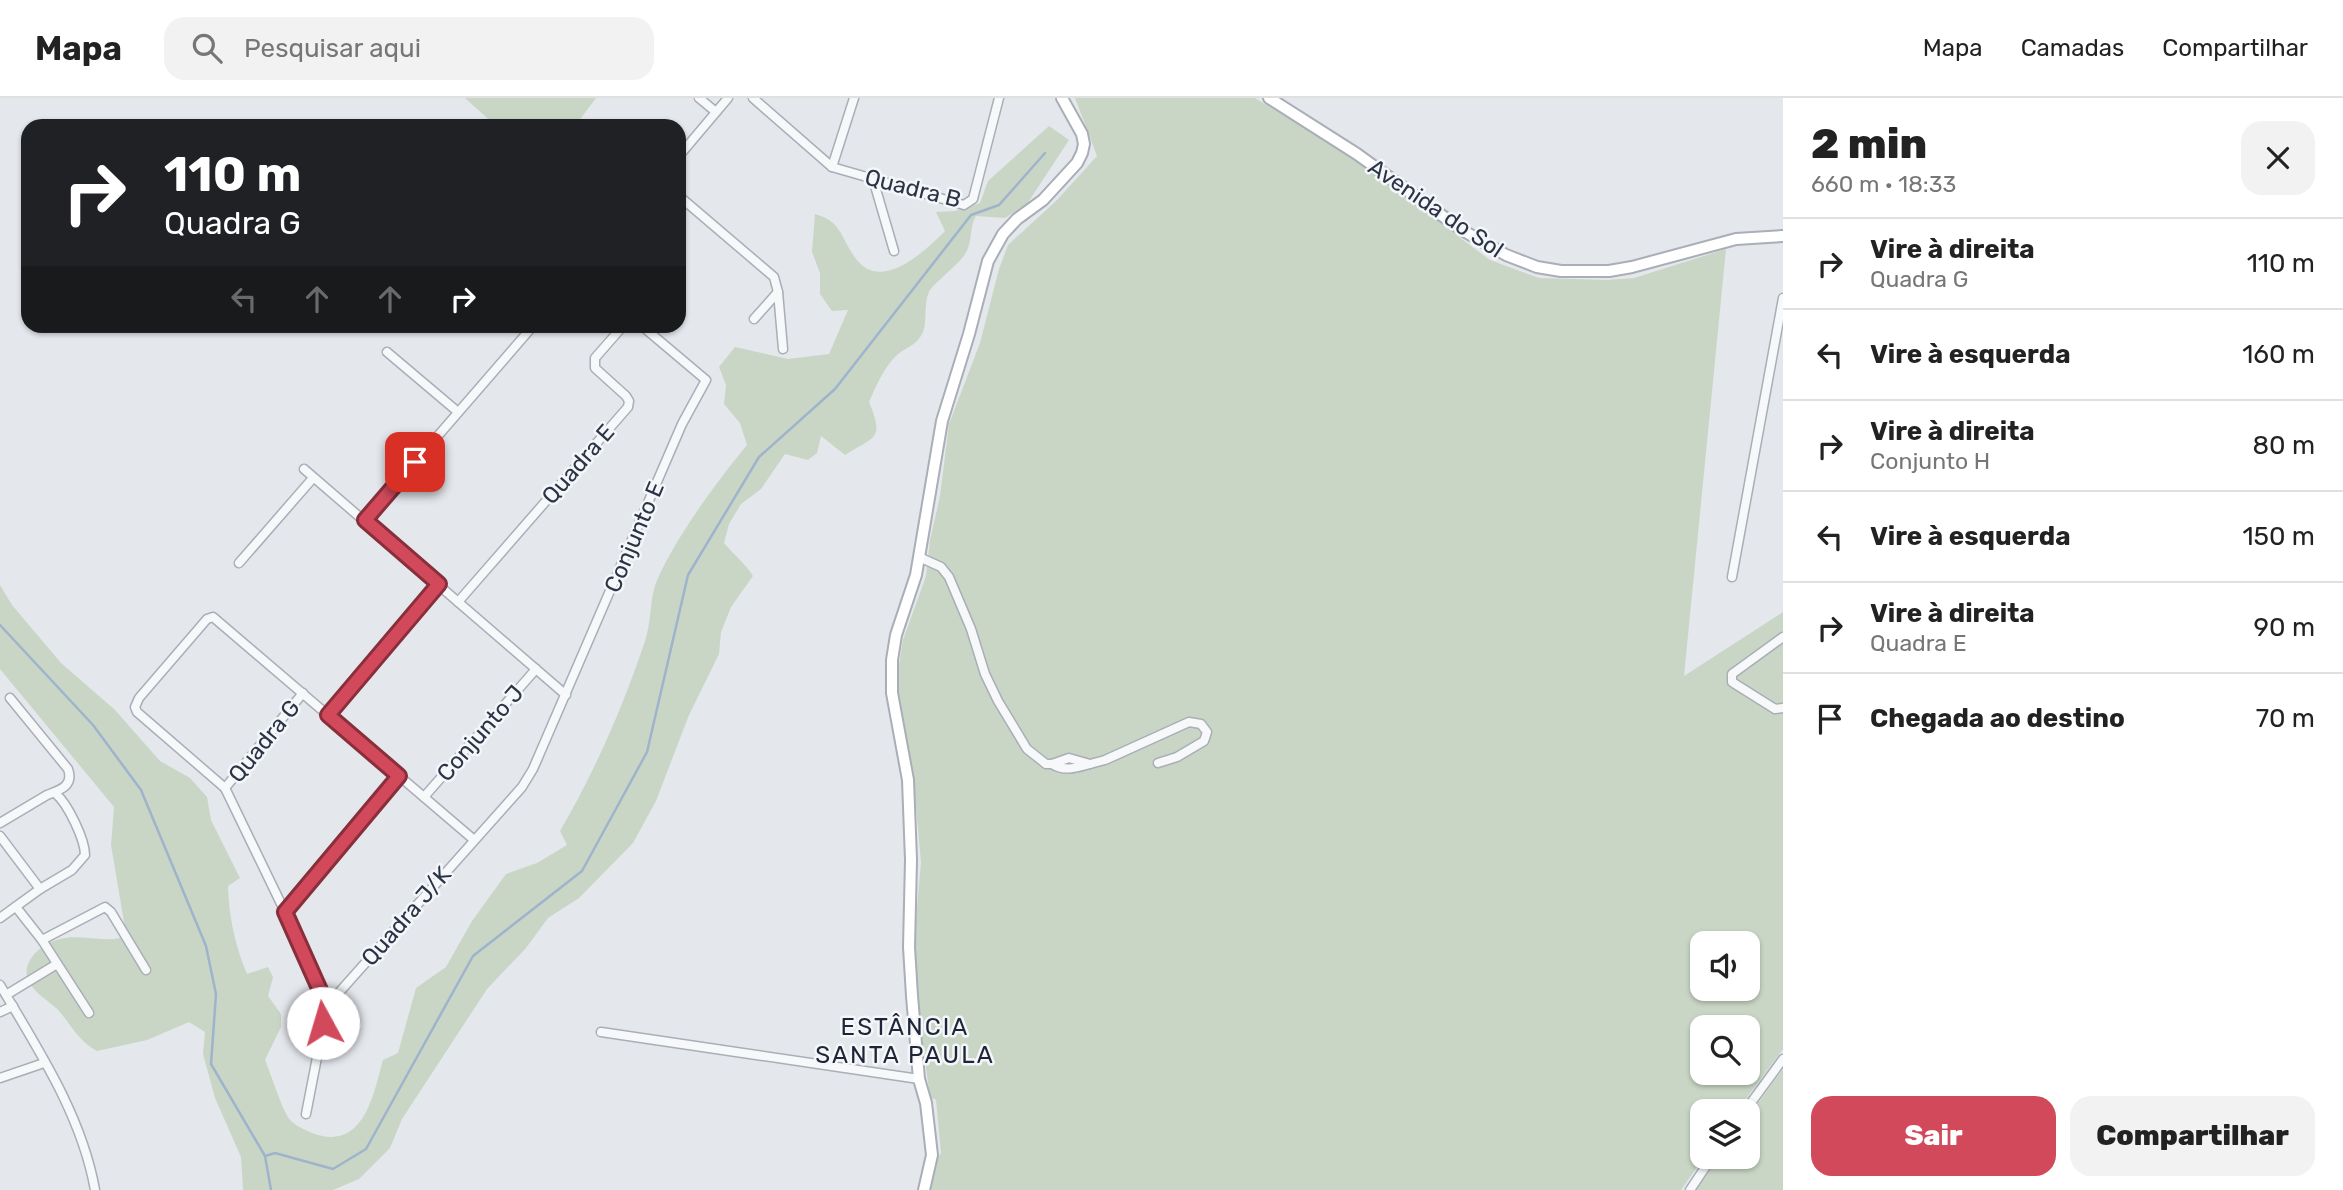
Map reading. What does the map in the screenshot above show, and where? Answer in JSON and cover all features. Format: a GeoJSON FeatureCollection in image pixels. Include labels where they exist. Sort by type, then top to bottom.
{"type":"FeatureCollection","features":[{"type":"Feature","properties":{"kind":"street"},"geometry":{"type":"LineString","coordinates":[[699,98],[716,112]]}},
{"type":"Feature","properties":{"kind":"street"},"geometry":{"type":"LineString","coordinates":[[686,148],[728,98]]}},
{"type":"Feature","properties":{"kind":"street","name":"Quadra B"},"geometry":{"type":"LineString","coordinates":[[753,98],[832,167],[964,205],[970,203],[999,98]]}},
{"type":"Feature","properties":{"kind":"street","name":"Quadra B"},"geometry":{"type":"LineString","coordinates":[[832,167],[854,98]]}},
{"type":"Feature","properties":{"kind":"street"},"geometry":{"type":"LineString","coordinates":[[924,1190],[932,1155],[926,1103],[919,1079],[909,947],[911,860],[908,780],[892,693],[892,660],[896,635],[907,607],[919,556],[942,421],[988,261],[1003,234],[1017,219],[1043,200],[1077,163],[1082,153],[1082,134],[1062,98]]}},
{"type":"Feature","properties":{"kind":"street","name":"Avenida do Sol"},"geometry":{"type":"LineString","coordinates":[[1276,100],[1462,230],[1506,255],[1537,267],[1561,271],[1609,271],[1736,239],[1783,236]]}},
{"type":"Feature","properties":{"kind":"street"},"geometry":{"type":"LineString","coordinates":[[873,179],[894,251]]}},
{"type":"Feature","properties":{"kind":"street"},"geometry":{"type":"LineString","coordinates":[[686,202],[774,277],[778,292],[783,349]]}},
{"type":"Feature","properties":{"kind":"street"},"geometry":{"type":"LineString","coordinates":[[754,319],[778,292]]}},
{"type":"Feature","properties":{"kind":"street"},"geometry":{"type":"LineString","coordinates":[[1732,577],[1783,298]]}},
{"type":"Feature","properties":{"kind":"street"},"geometry":{"type":"LineString","coordinates":[[365,520],[527,333]]}},
{"type":"Feature","properties":{"kind":"street","name":"Quadra E"},"geometry":{"type":"LineString","coordinates":[[458,602],[628,407],[626,396],[595,368],[594,363],[595,358],[617,333]]}},
{"type":"Feature","properties":{"kind":"street","name":"Conjunto E"},"geometry":{"type":"LineString","coordinates":[[474,839],[522,787],[533,769],[682,424],[705,380],[650,333]]}},
{"type":"Feature","properties":{"kind":"street"},"geometry":{"type":"LineString","coordinates":[[387,352],[458,412]]}},
{"type":"Feature","properties":{"kind":"street"},"geometry":{"type":"LineString","coordinates":[[304,469],[566,695]]}},
{"type":"Feature","properties":{"kind":"street"},"geometry":{"type":"LineString","coordinates":[[239,563],[313,478]]}},
{"type":"Feature","properties":{"kind":"street"},"geometry":{"type":"LineString","coordinates":[[919,556],[941,566],[949,577],[971,629],[985,674],[1027,750],[1046,764],[1052,765],[1069,758],[1090,764],[1105,760],[1189,722],[1201,723],[1207,732],[1204,741],[1177,757],[1158,763]]}},
{"type":"Feature","properties":{"kind":"street"},"geometry":{"type":"LineString","coordinates":[[328,715],[439,584]]}},
{"type":"Feature","properties":{"kind":"street"},"geometry":{"type":"LineString","coordinates":[[306,1114],[327,1006],[225,789],[137,712],[135,707],[139,698],[207,619],[213,617],[474,839]]}},
{"type":"Feature","properties":{"kind":"street"},"geometry":{"type":"LineString","coordinates":[[1783,637],[1731,677],[1732,682],[1776,709],[1783,708]]}},
{"type":"Feature","properties":{"kind":"street","name":"Conjunto J"},"geometry":{"type":"LineString","coordinates":[[424,797],[536,669]]}},
{"type":"Feature","properties":{"kind":"street","name":"Quadra G"},"geometry":{"type":"LineString","coordinates":[[225,789],[303,693]]}},
{"type":"Feature","properties":{"kind":"street"},"geometry":{"type":"LineString","coordinates":[[0,824],[47,795],[56,794],[69,784],[71,777],[68,769],[10,698]]}},
{"type":"Feature","properties":{"kind":"street"},"geometry":{"type":"LineString","coordinates":[[285,912],[399,776]]}},
{"type":"Feature","properties":{"kind":"street"},"geometry":{"type":"LineString","coordinates":[[0,918],[72,870],[83,859],[86,852],[66,806],[56,794]]}},
{"type":"Feature","properties":{"kind":"street"},"geometry":{"type":"LineString","coordinates":[[0,836],[40,889]]}},
{"type":"Feature","properties":{"kind":"street","name":"Quadra J/K"},"geometry":{"type":"LineString","coordinates":[[327,1006],[474,839]]}},
{"type":"Feature","properties":{"kind":"street"},"geometry":{"type":"LineString","coordinates":[[16,906],[42,940],[89,1013]]}},
{"type":"Feature","properties":{"kind":"street"},"geometry":{"type":"LineString","coordinates":[[42,940],[105,907],[111,912],[146,970]]}},
{"type":"Feature","properties":{"kind":"street"},"geometry":{"type":"LineString","coordinates":[[6,995],[57,964]]}},
{"type":"Feature","properties":{"kind":"street"},"geometry":{"type":"LineString","coordinates":[[0,985],[77,1125],[95,1190]]}},
{"type":"Feature","properties":{"kind":"street"},"geometry":{"type":"LineString","coordinates":[[0,1012],[13,1006]]}},
{"type":"Feature","properties":{"kind":"street"},"geometry":{"type":"LineString","coordinates":[[601,1032],[919,1079]]}},
{"type":"Feature","properties":{"kind":"street"},"geometry":{"type":"LineString","coordinates":[[1754,1099],[1783,1059]]}},
{"type":"Feature","properties":{"kind":"street"},"geometry":{"type":"LineString","coordinates":[[0,1078],[44,1063]]}},
{"type":"Feature","properties":{"kind":"street"},"geometry":{"type":"LineString","coordinates":[[1690,1190],[1704,1169]]}},
{"type":"Feature","properties":{"kind":"green space"},"geometry":{"type":"Polygon","coordinates":[[[465,98],[596,98],[580,119],[488,119],[465,98]]]}},
{"type":"Feature","properties":{"kind":"green space"},"geometry":{"type":"Polygon","coordinates":[[[1075,98],[1255,98],[1360,163],[1490,260],[1539,278],[1634,278],[1726,249],[1684,676],[1783,612],[1783,1049],[1760,1080],[1760,1015],[1690,1015],[1690,1085],[1756,1085],[1746,1099],[1690,1099],[1690,1169],[1696,1169],[1681,1190],[929,1190],[936,1161],[941,1153],[936,1100],[930,1097],[915,986],[913,953],[921,862],[914,785],[899,698],[899,665],[903,640],[926,576],[949,424],[980,343],[999,269],[1008,245],[1057,200],[1097,156],[1075,98]]]}},
{"type":"Feature","properties":{"kind":"green space"},"geometry":{"type":"Polygon","coordinates":[[[1049,126],[1069,140],[1027,204],[1005,218],[976,216],[966,252],[929,292],[922,334],[892,360],[874,390],[869,402],[876,424],[874,436],[845,455],[821,436],[817,453],[808,460],[785,454],[761,489],[741,504],[729,524],[724,543],[753,576],[731,607],[721,632],[719,654],[689,715],[656,801],[633,843],[579,898],[548,918],[526,948],[487,989],[402,1119],[390,1148],[359,1179],[333,1190],[243,1190],[241,1157],[215,1098],[203,1054],[205,1032],[189,1022],[147,1040],[97,1051],[81,1039],[60,1012],[29,982],[27,967],[30,960],[47,944],[68,938],[120,938],[125,928],[111,845],[114,807],[0,669],[0,585],[12,605],[61,663],[115,710],[160,761],[190,778],[207,797],[211,820],[240,878],[228,886],[231,920],[247,974],[268,967],[273,977],[268,996],[281,1014],[281,1027],[265,1060],[280,1100],[290,1120],[303,1129],[334,1137],[347,1133],[365,1114],[383,1060],[398,1053],[416,988],[446,967],[472,921],[506,874],[537,863],[567,845],[560,831],[596,762],[627,690],[647,633],[658,578],[698,509],[747,445],[740,423],[724,404],[726,385],[719,367],[735,347],[788,359],[829,354],[848,310],[832,311],[820,294],[820,273],[812,252],[815,214],[835,225],[864,267],[876,272],[888,271],[914,258],[945,231],[936,212],[955,211],[980,203],[988,181],[1049,126]]]}},
{"type":"Feature","properties":{"kind":"green space"},"geometry":{"type":"Polygon","coordinates":[[[1783,1069],[1783,1190],[1695,1190],[1710,1169],[1760,1169],[1760,1101],[1783,1069]]]}},
{"type":"Feature","properties":{"kind":"waterway"},"geometry":{"type":"LineString","coordinates":[[265,1156],[275,1153],[333,1169],[366,1149],[473,956],[582,871],[647,752],[688,575],[759,457],[835,389],[971,215],[999,205],[1045,153]]}},
{"type":"Feature","properties":{"kind":"waterway"},"geometry":{"type":"LineString","coordinates":[[0,625],[93,725],[141,790],[206,946],[216,994],[211,1064],[265,1156],[271,1190]]}},
{"type":"Feature","properties":{"kind":"district","name":"ESTÂNCIA SANTA PAULA"},"geometry":{"type":"Point","coordinates":[905,1041]}},
{"type":"Feature","properties":{"kind":"route"},"geometry":{"type":"LineString","coordinates":[[323,1023],[327,1006],[285,912],[399,776],[328,715],[439,584],[365,520],[415,462]]}}]}
